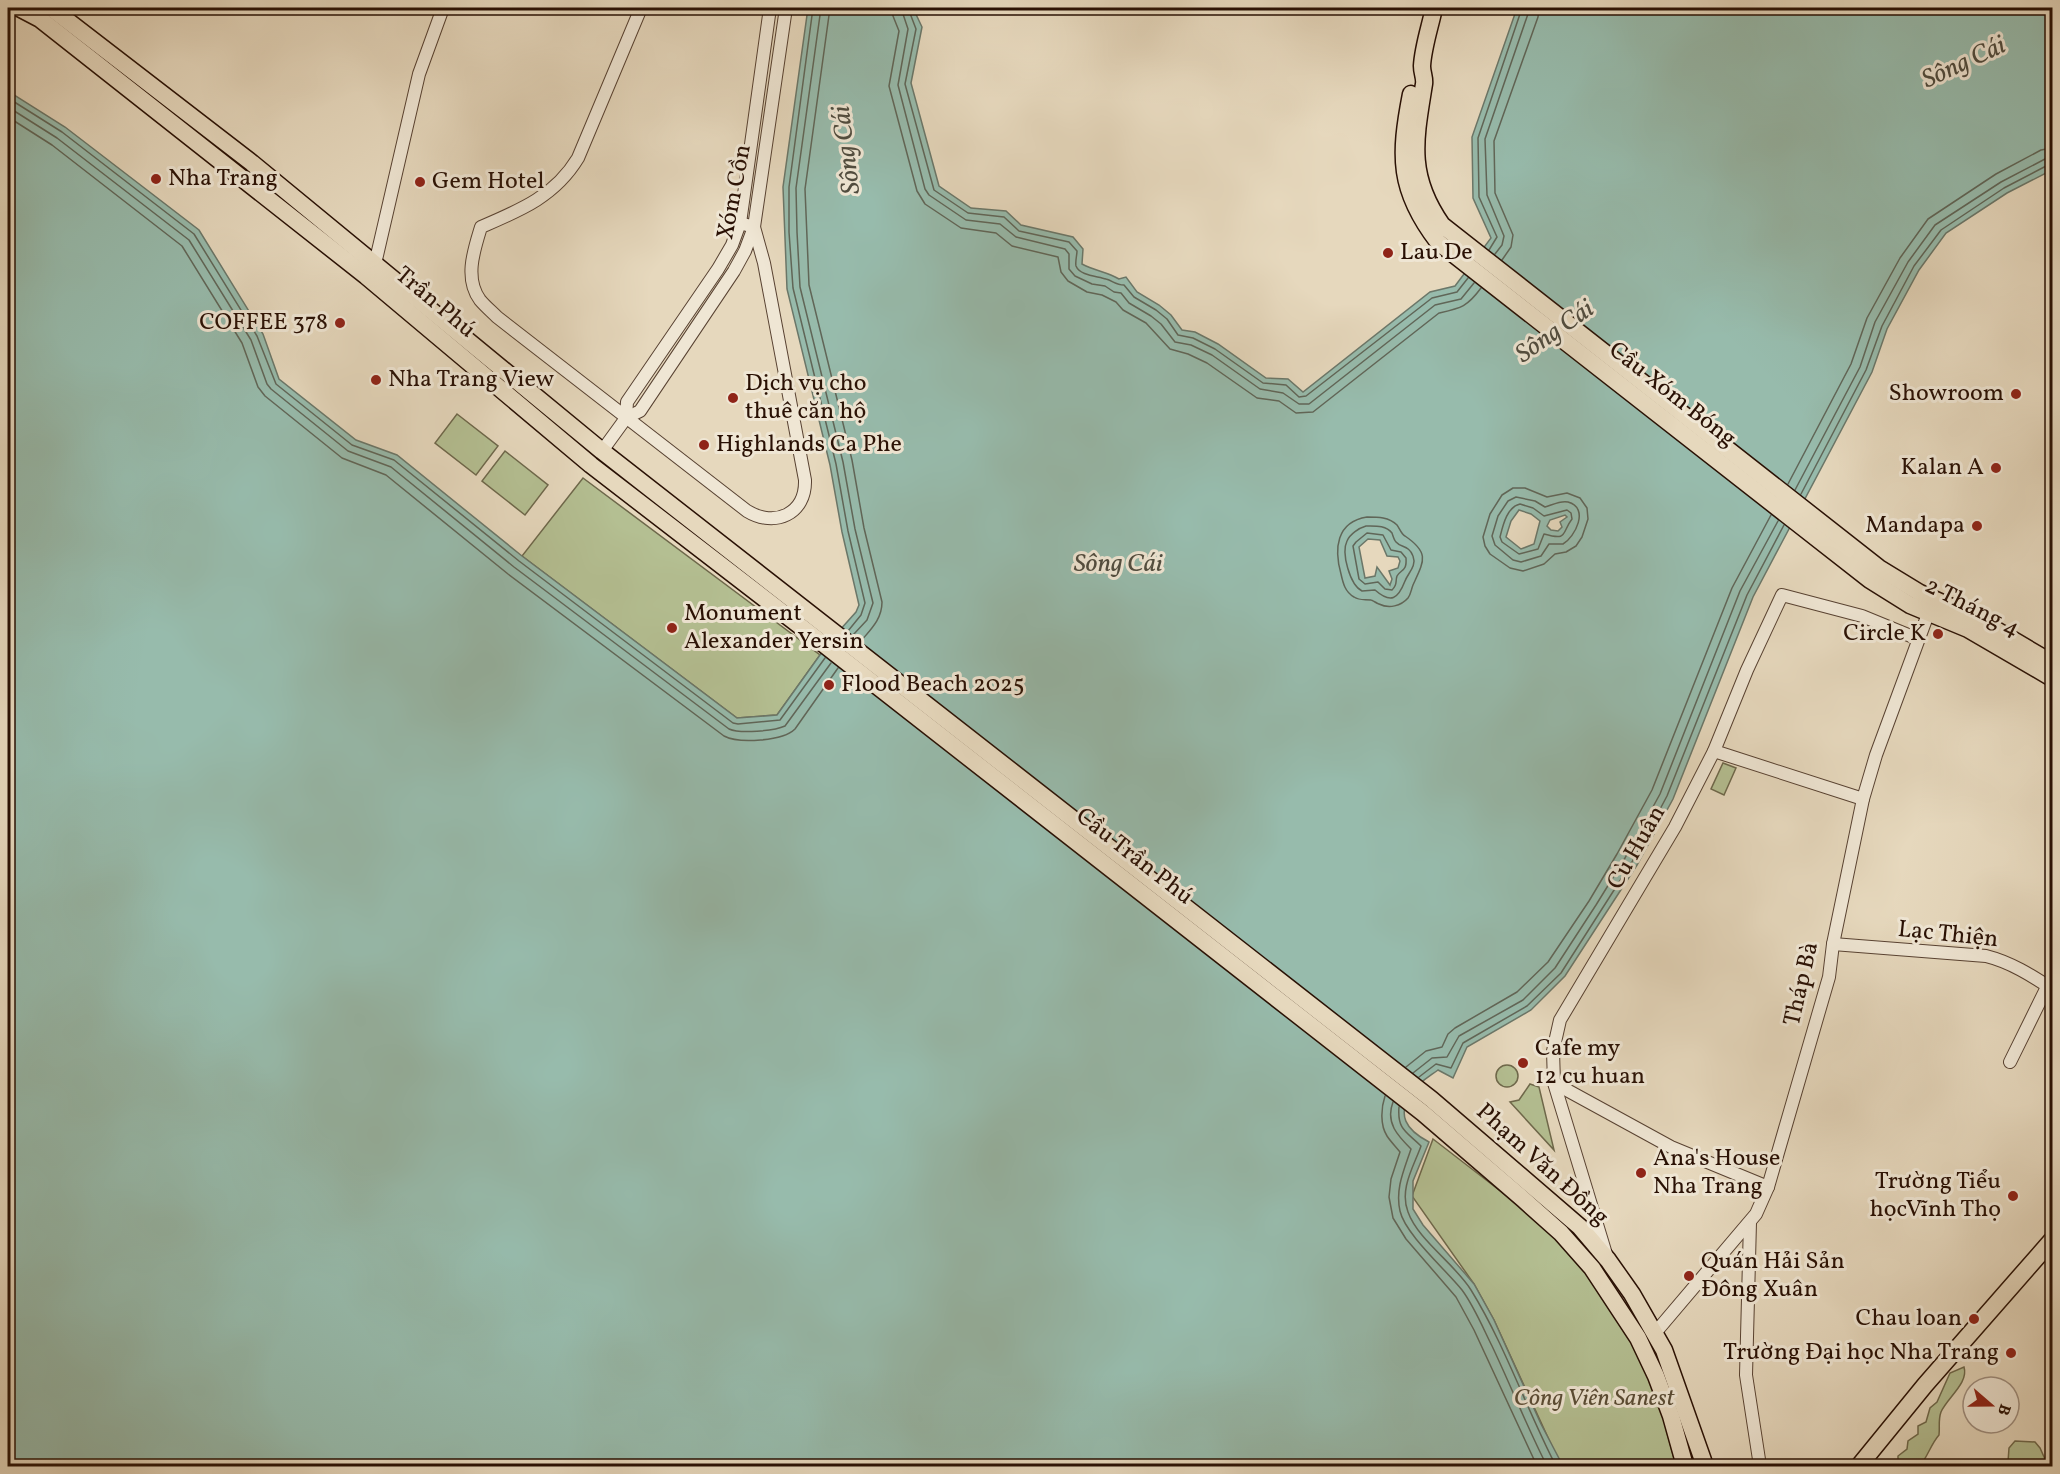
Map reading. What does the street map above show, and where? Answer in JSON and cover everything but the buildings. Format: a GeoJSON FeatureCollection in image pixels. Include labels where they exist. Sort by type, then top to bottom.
{"type":"FeatureCollection","features":[{"type":"Feature","properties":{"kind":"main road","name":"Trần Phú"},"geometry":{"type":"LineString","coordinates":[[19,8],[46,12],[602,451],[822,632]]}},
{"type":"Feature","properties":{"kind":"main road","name":"Cầu Xóm Bóng"},"geometry":{"type":"LineString","coordinates":[[1434,8],[1422,68],[1424,80],[1416,126],[1409,151],[1426,200],[1438,220],[1447,230],[1875,574]]}},
{"type":"Feature","properties":{"kind":"main road","name":"Trần Phú"},"geometry":{"type":"LineString","coordinates":[[371,270],[591,465],[822,632]]}},
{"type":"Feature","properties":{"kind":"main road"},"geometry":{"type":"LineString","coordinates":[[591,465],[602,451]]}},
{"type":"Feature","properties":{"kind":"main road","name":"2 Tháng 4"},"geometry":{"type":"LineString","coordinates":[[1875,574],[1910,605],[1968,629],[2052,678]]}},
{"type":"Feature","properties":{"kind":"main road","name":"2 Tháng 4"},"geometry":{"type":"LineString","coordinates":[[1875,574],[1974,617],[2052,663]]}},
{"type":"Feature","properties":{"kind":"main road","name":"Cầu Trần Phú"},"geometry":{"type":"LineString","coordinates":[[822,632],[1427,1106]]}},
{"type":"Feature","properties":{"kind":"main road","name":"Phạm Văn Đồng"},"geometry":{"type":"LineString","coordinates":[[1427,1106],[1572,1220],[1608,1260],[1632,1294],[1664,1350],[1705,1467]]}},
{"type":"Feature","properties":{"kind":"main road","name":"Phạm Văn Đồng"},"geometry":{"type":"LineString","coordinates":[[1427,1106],[1561,1233],[1592,1268],[1617,1304],[1649,1359],[1671,1416],[1684,1462]]}},
{"type":"Feature","properties":{"kind":"main road"},"geometry":{"type":"LineString","coordinates":[[1859,1467],[1925,1385],[2052,1240]]}},
{"type":"Feature","properties":{"kind":"street"},"geometry":{"type":"LineString","coordinates":[[371,270],[419,74],[443,8]]}},
{"type":"Feature","properties":{"kind":"street"},"geometry":{"type":"LineString","coordinates":[[640,8],[578,158],[560,183],[539,198],[513,213],[481,226],[472,256],[471,273],[479,299],[497,317],[756,516],[768,519],[778,518],[788,515],[802,500],[806,492],[805,480],[764,263],[754,227],[740,223]]}},
{"type":"Feature","properties":{"kind":"street","name":"Xóm Cồn"},"geometry":{"type":"LineString","coordinates":[[626,418],[627,402],[718,269],[732,245],[740,223],[770,8]]}},
{"type":"Feature","properties":{"kind":"street","name":"Xóm Cồn"},"geometry":{"type":"LineString","coordinates":[[602,451],[626,418],[639,411],[746,251],[754,227],[786,8]]}},
{"type":"Feature","properties":{"kind":"street","name":"Cù Huân"},"geometry":{"type":"LineString","coordinates":[[1608,1260],[1554,1083],[1553,1051],[1560,1020],[1675,827],[1714,751],[1747,670],[1782,595],[1862,616],[1918,639]]}},
{"type":"Feature","properties":{"kind":"street","name":"Tháp Bà"},"geometry":{"type":"LineString","coordinates":[[1655,1333],[1750,1222],[1768,1188],[1829,977],[1833,944],[1863,798],[1876,754],[1928,614]]}},
{"type":"Feature","properties":{"kind":"street"},"geometry":{"type":"LineString","coordinates":[[1714,751],[1863,798]]}},
{"type":"Feature","properties":{"kind":"street","name":"Lạc Thiện"},"geometry":{"type":"LineString","coordinates":[[1833,944],[1986,956],[2000,959],[2050,987]]}},
{"type":"Feature","properties":{"kind":"street"},"geometry":{"type":"LineString","coordinates":[[2010,1062],[2050,987]]}},
{"type":"Feature","properties":{"kind":"street"},"geometry":{"type":"LineString","coordinates":[[1554,1083],[1671,1148],[1768,1188]]}},
{"type":"Feature","properties":{"kind":"street"},"geometry":{"type":"LineString","coordinates":[[1572,1220],[1587,1218],[1590,1213],[1590,1203]]}},
{"type":"Feature","properties":{"kind":"street"},"geometry":{"type":"LineString","coordinates":[[1750,1222],[1746,1375],[1760,1467]]}},
{"type":"Feature","properties":{"kind":"green space"},"geometry":{"type":"Polygon","coordinates":[[[457,414],[498,446],[476,475],[435,443],[457,414]]]}},
{"type":"Feature","properties":{"kind":"green space"},"geometry":{"type":"Polygon","coordinates":[[[505,451],[548,485],[525,515],[482,481],[505,451]]]}},
{"type":"Feature","properties":{"kind":"green space"},"geometry":{"type":"Polygon","coordinates":[[[583,478],[820,655],[777,715],[737,718],[522,556],[583,478]]]}},
{"type":"Feature","properties":{"kind":"green space"},"geometry":{"type":"Polygon","coordinates":[[[1723,763],[1736,768],[1724,795],[1711,789],[1723,763]]]}},
{"type":"Feature","properties":{"kind":"green space"},"geometry":{"type":"Polygon","coordinates":[[[1507,1065],[1515,1068],[1518,1076],[1515,1084],[1507,1087],[1499,1084],[1496,1076],[1499,1068],[1507,1065]]]}},
{"type":"Feature","properties":{"kind":"green space"},"geometry":{"type":"Polygon","coordinates":[[[1530,1084],[1539,1087],[1554,1150],[1510,1102],[1519,1100],[1530,1084]]]}},
{"type":"Feature","properties":{"kind":"green space","name":"Công Viên Sanest"},"geometry":{"type":"Polygon","coordinates":[[[1433,1139],[1525,1210],[1552,1235],[1585,1272],[1632,1339],[1652,1385],[1676,1466],[1561,1466],[1494,1320],[1474,1284],[1412,1196],[1433,1139]]]}},
{"type":"Feature","properties":{"kind":"green space"},"geometry":{"type":"Polygon","coordinates":[[[1964,1367],[1965,1373],[1961,1375],[1961,1385],[1941,1412],[1939,1435],[1920,1466],[1913,1464],[1902,1466],[1898,1456],[1907,1449],[1908,1441],[1918,1434],[1918,1426],[1926,1422],[1930,1408],[1937,1402],[1950,1373],[1964,1367]]]}},
{"type":"Feature","properties":{"kind":"green space"},"geometry":{"type":"Polygon","coordinates":[[[2015,1441],[2035,1442],[2045,1459],[2052,1459],[2052,1466],[2002,1466],[2008,1462],[2009,1448],[2015,1441]]]}},
{"type":"Feature","properties":{"kind":"water","name":"Sông Cái"},"geometry":{"type":"Polygon","coordinates":[[[808,8],[913,8],[922,27],[911,83],[939,186],[971,208],[1006,211],[1021,225],[1073,237],[1083,249],[1082,264],[1119,279],[1126,277],[1137,292],[1171,315],[1182,330],[1195,332],[1218,344],[1266,378],[1288,379],[1303,392],[1430,292],[1455,286],[1491,238],[1473,198],[1472,137],[1517,8],[2052,8],[2052,170],[2007,193],[1946,233],[1919,270],[1887,329],[1872,372],[1753,597],[1673,799],[1637,865],[1565,976],[1531,1010],[1467,1047],[1453,1078],[1438,1070],[1417,1086],[1407,1100],[1404,1115],[1409,1127],[1429,1142],[1413,1181],[1413,1209],[1423,1225],[1474,1284],[1494,1320],[1541,1424],[1563,1466],[8,1466],[8,91],[65,127],[199,230],[263,334],[279,379],[356,440],[397,455],[522,556],[737,718],[777,715],[859,605],[842,532],[830,465],[787,289],[783,187],[808,8]],[[1519,510],[1511,521],[1506,537],[1521,549],[1534,544],[1540,521],[1531,514],[1519,510]],[[1565,515],[1550,520],[1547,526],[1551,530],[1558,531],[1562,527],[1560,522],[1567,517],[1565,515]],[[1368,539],[1359,547],[1365,578],[1375,576],[1377,567],[1390,585],[1392,579],[1389,571],[1398,568],[1400,561],[1398,557],[1387,556],[1380,540],[1368,539]]]}},
{"type":"Feature","properties":{"kind":"place","name":"Nha Trang"},"geometry":{"type":"Point","coordinates":[156,179]}},
{"type":"Feature","properties":{"kind":"place","name":"Gem Hotel"},"geometry":{"type":"Point","coordinates":[420,182]}},
{"type":"Feature","properties":{"kind":"place","name":"Lau De"},"geometry":{"type":"Point","coordinates":[1388,253]}},
{"type":"Feature","properties":{"kind":"place","name":"COFFEE 378"},"geometry":{"type":"Point","coordinates":[340,323]}},
{"type":"Feature","properties":{"kind":"place","name":"Nha Trang View"},"geometry":{"type":"Point","coordinates":[376,380]}},
{"type":"Feature","properties":{"kind":"place","name":"Showroom"},"geometry":{"type":"Point","coordinates":[2016,394]}},
{"type":"Feature","properties":{"kind":"place","name":"Dịch vụ cho thuê căn hộ"},"geometry":{"type":"Point","coordinates":[733,398]}},
{"type":"Feature","properties":{"kind":"place","name":"Highlands Ca Phe"},"geometry":{"type":"Point","coordinates":[704,445]}},
{"type":"Feature","properties":{"kind":"place","name":"Kalan A"},"geometry":{"type":"Point","coordinates":[1996,468]}},
{"type":"Feature","properties":{"kind":"place","name":"Mandapa"},"geometry":{"type":"Point","coordinates":[1977,526]}},
{"type":"Feature","properties":{"kind":"place","name":"Monument Alexander Yersin"},"geometry":{"type":"Point","coordinates":[672,628]}},
{"type":"Feature","properties":{"kind":"place","name":"Circle K"},"geometry":{"type":"Point","coordinates":[1938,634]}},
{"type":"Feature","properties":{"kind":"place","name":"Flood Beach 2025"},"geometry":{"type":"Point","coordinates":[829,685]}},
{"type":"Feature","properties":{"kind":"place","name":"Cafe my 12 cu huan"},"geometry":{"type":"Point","coordinates":[1523,1063]}},
{"type":"Feature","properties":{"kind":"place","name":"Ana's House Nha Trang"},"geometry":{"type":"Point","coordinates":[1641,1173]}},
{"type":"Feature","properties":{"kind":"place","name":"Trường Tiểu họcVĩnh Thọ"},"geometry":{"type":"Point","coordinates":[2013,1196]}},
{"type":"Feature","properties":{"kind":"place","name":"Quán Hải Sản Đông Xuân"},"geometry":{"type":"Point","coordinates":[1689,1276]}},
{"type":"Feature","properties":{"kind":"place","name":"Chau loan"},"geometry":{"type":"Point","coordinates":[1974,1319]}},
{"type":"Feature","properties":{"kind":"place","name":"Trường Đại học Nha Trang"},"geometry":{"type":"Point","coordinates":[2011,1353]}}]}
